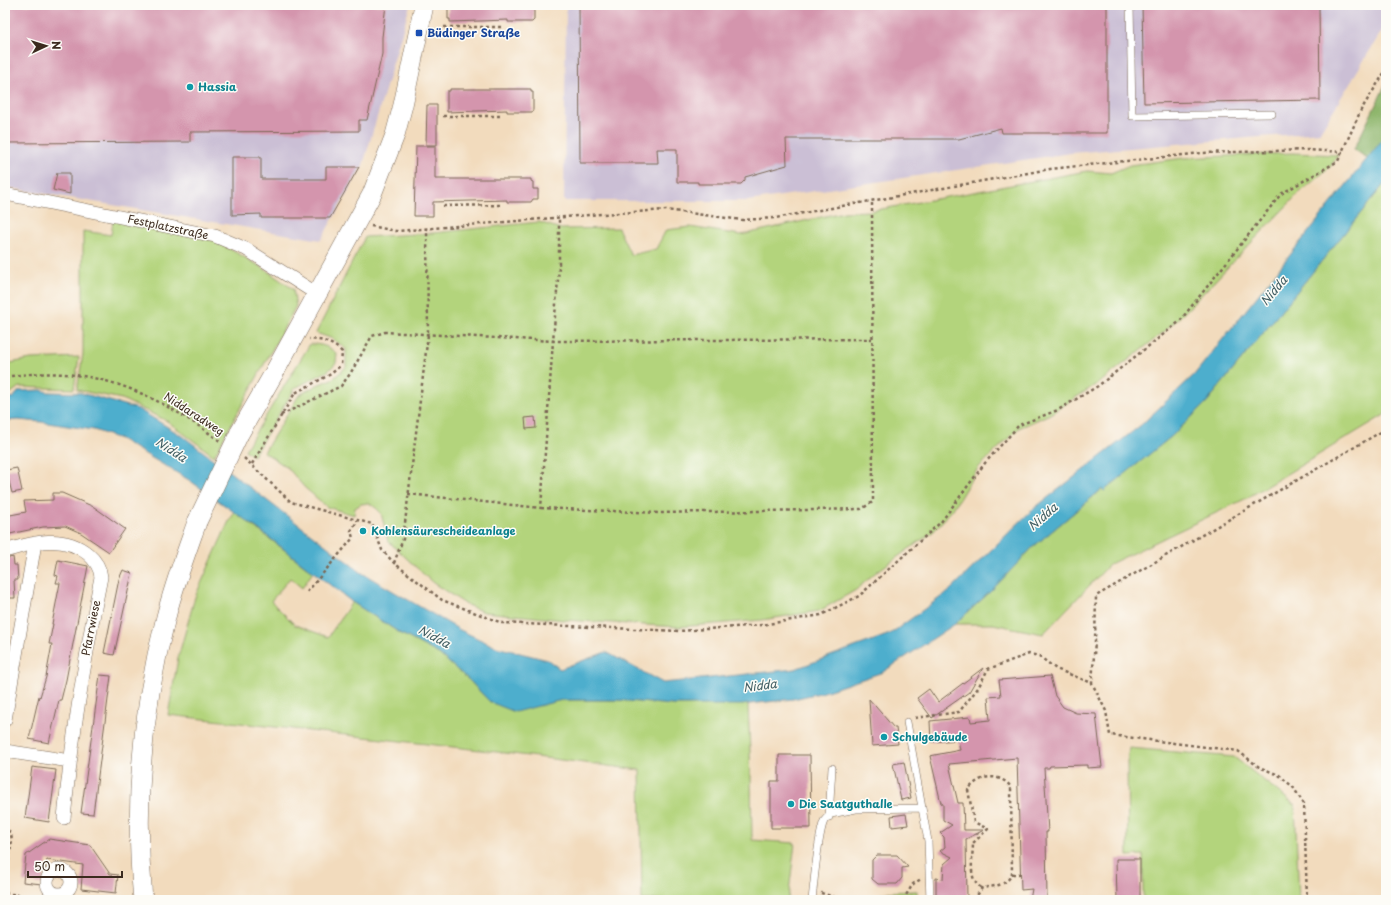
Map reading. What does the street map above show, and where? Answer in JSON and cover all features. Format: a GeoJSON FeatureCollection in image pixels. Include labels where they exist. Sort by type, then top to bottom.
{"type":"FeatureCollection","features":[{"type":"Feature","properties":{"kind":"main road"},"geometry":{"type":"LineString","coordinates":[[143,900],[139,812],[146,715],[154,665],[166,616],[197,522],[239,434],[317,294],[365,220],[395,135],[415,54],[424,5]]}},
{"type":"Feature","properties":{"kind":"street","name":"Festplatzstraße"},"geometry":{"type":"LineString","coordinates":[[5,194],[215,236],[246,250],[317,294]]}},
{"type":"Feature","properties":{"kind":"street","name":"Pfarrwiese"},"geometry":{"type":"LineString","coordinates":[[5,551],[35,543],[50,541],[72,545],[92,558],[100,570],[101,577],[83,668],[70,761],[64,818]]}},
{"type":"Feature","properties":{"kind":"street"},"geometry":{"type":"LineString","coordinates":[[5,720],[35,543]]}},
{"type":"Feature","properties":{"kind":"street"},"geometry":{"type":"LineString","coordinates":[[5,752],[70,761]]}},
{"type":"Feature","properties":{"kind":"lane"},"geometry":{"type":"LineString","coordinates":[[1130,5],[1132,116],[1272,114]]}},
{"type":"Feature","properties":{"kind":"lane"},"geometry":{"type":"LineString","coordinates":[[907,722],[928,841],[930,900]]}},
{"type":"Feature","properties":{"kind":"lane"},"geometry":{"type":"LineString","coordinates":[[829,817],[832,768]]}},
{"type":"Feature","properties":{"kind":"lane"},"geometry":{"type":"LineString","coordinates":[[812,900],[822,832],[825,820],[831,814],[856,809],[922,808]]}},
{"type":"Feature","properties":{"kind":"path"},"geometry":{"type":"LineString","coordinates":[[444,28],[504,27]]}},
{"type":"Feature","properties":{"kind":"path"},"geometry":{"type":"LineString","coordinates":[[240,455],[252,464],[291,502],[372,524],[382,550],[394,563],[442,600],[502,623],[679,631],[762,625],[821,616],[859,596],[941,522],[985,463],[1019,425],[1058,410],[1098,386],[1179,322],[1281,194],[1338,162],[1344,152],[1361,110],[1386,70]]}},
{"type":"Feature","properties":{"kind":"path"},"geometry":{"type":"LineString","coordinates":[[443,116],[502,116]]}},
{"type":"Feature","properties":{"kind":"path"},"geometry":{"type":"LineString","coordinates":[[365,220],[396,231],[666,210],[742,220],[775,218],[872,202],[1050,169],[1202,153],[1308,150],[1344,152]]}},
{"type":"Feature","properties":{"kind":"path"},"geometry":{"type":"LineString","coordinates":[[408,494],[541,508],[658,513],[861,509],[873,502],[872,202]]}},
{"type":"Feature","properties":{"kind":"path"},"geometry":{"type":"LineString","coordinates":[[443,206],[502,205]]}},
{"type":"Feature","properties":{"kind":"path"},"geometry":{"type":"LineString","coordinates":[[541,508],[559,267],[559,218]]}},
{"type":"Feature","properties":{"kind":"path"},"geometry":{"type":"LineString","coordinates":[[394,563],[403,539],[428,335],[427,229]]}},
{"type":"Feature","properties":{"kind":"path"},"geometry":{"type":"LineString","coordinates":[[282,415],[341,386],[350,374],[372,336],[385,332],[553,342],[872,339]]}},
{"type":"Feature","properties":{"kind":"path"},"geometry":{"type":"LineString","coordinates":[[252,464],[295,393],[331,374],[341,365],[342,352],[334,345],[322,340],[309,339]]}},
{"type":"Feature","properties":{"kind":"path","name":"Niddaradweg"},"geometry":{"type":"LineString","coordinates":[[5,377],[30,374],[61,374],[91,377],[111,382],[141,392],[170,406],[221,441]]}},
{"type":"Feature","properties":{"kind":"path"},"geometry":{"type":"LineString","coordinates":[[1306,900],[1304,804],[1293,787],[1279,775],[1259,767],[1238,751],[1110,734],[1106,711],[1092,683],[1096,640],[1096,596],[1386,429]]}},
{"type":"Feature","properties":{"kind":"path"},"geometry":{"type":"LineString","coordinates":[[307,592],[353,538],[351,531],[358,520]]}},
{"type":"Feature","properties":{"kind":"path"},"geometry":{"type":"LineString","coordinates":[[907,722],[913,718],[959,712],[978,688],[988,670],[1028,654],[1039,656],[1056,669],[1092,683]]}},
{"type":"Feature","properties":{"kind":"path"},"geometry":{"type":"LineString","coordinates":[[981,779],[1001,779],[1005,780],[1011,787],[1012,874],[1009,880],[1001,885],[982,888],[976,885],[973,878],[973,843],[988,829],[974,822],[968,790],[973,783],[981,779]]}},
{"type":"Feature","properties":{"kind":"path"},"geometry":{"type":"LineString","coordinates":[[5,826],[11,835],[12,840],[5,884]]}},
{"type":"Feature","properties":{"kind":"path"},"geometry":{"type":"LineString","coordinates":[[1012,874],[1021,874]]}},
{"type":"Feature","properties":{"kind":"path"},"geometry":{"type":"LineString","coordinates":[[903,900],[913,884],[929,876]]}},
{"type":"Feature","properties":{"kind":"path"},"geometry":{"type":"LineString","coordinates":[[974,900],[982,888]]}},
{"type":"Feature","properties":{"kind":"path"},"geometry":{"type":"LineString","coordinates":[[813,890],[844,900]]}},
{"type":"Feature","properties":{"kind":"path"},"geometry":{"type":"LineString","coordinates":[[5,893],[48,897]]}},
{"type":"Feature","properties":{"kind":"shaded area","name":"Hassia"},"geometry":{"type":"Polygon","coordinates":[[[5,5],[410,5],[363,165],[321,240],[5,187],[5,5]]]}},
{"type":"Feature","properties":{"kind":"shaded area"},"geometry":{"type":"Polygon","coordinates":[[[566,5],[1386,5],[1386,29],[1383,29],[1320,132],[1071,153],[748,201],[564,201],[566,5]]]}},
{"type":"Feature","properties":{"kind":"green space"},"geometry":{"type":"Polygon","coordinates":[[[1386,84],[1386,135],[1368,159],[1354,149],[1386,84]]]}},
{"type":"Feature","properties":{"kind":"green space"},"geometry":{"type":"Polygon","coordinates":[[[1292,153],[1338,155],[1331,166],[1298,194],[1165,331],[1103,380],[1050,414],[1019,428],[978,468],[953,509],[934,531],[875,573],[856,590],[819,611],[762,620],[678,627],[564,620],[484,612],[467,605],[433,583],[388,541],[381,513],[376,508],[369,503],[361,504],[355,508],[354,515],[327,507],[304,487],[288,468],[264,452],[299,395],[334,378],[346,367],[346,349],[333,339],[316,333],[365,237],[433,233],[539,222],[561,229],[618,228],[631,255],[656,249],[666,230],[690,227],[741,235],[844,212],[871,211],[1087,171],[1111,173],[1130,165],[1184,158],[1292,153]]]}},
{"type":"Feature","properties":{"kind":"green space"},"geometry":{"type":"Polygon","coordinates":[[[1386,182],[1386,414],[1247,498],[1110,564],[1043,634],[993,624],[955,624],[991,591],[1033,547],[1102,489],[1104,490],[1172,436],[1207,402],[1386,182]]]}},
{"type":"Feature","properties":{"kind":"green space"},"geometry":{"type":"Polygon","coordinates":[[[113,220],[216,241],[263,268],[293,289],[296,306],[214,456],[167,421],[122,399],[77,390],[83,354],[83,231],[111,235],[113,220]]]}},
{"type":"Feature","properties":{"kind":"green space"},"geometry":{"type":"Polygon","coordinates":[[[310,344],[325,346],[334,351],[337,354],[336,363],[328,371],[295,388],[253,456],[245,450],[310,344]]]}},
{"type":"Feature","properties":{"kind":"green space"},"geometry":{"type":"Polygon","coordinates":[[[79,357],[74,389],[19,387],[11,393],[5,393],[5,364],[31,359],[79,357]]]}},
{"type":"Feature","properties":{"kind":"green space"},"geometry":{"type":"Polygon","coordinates":[[[235,512],[313,572],[302,588],[290,578],[271,601],[295,625],[328,637],[352,602],[400,633],[439,654],[469,680],[490,702],[540,705],[561,700],[617,700],[673,705],[748,704],[752,840],[795,843],[788,900],[642,900],[640,770],[489,751],[168,715],[178,658],[195,597],[229,521],[235,512]]]}},
{"type":"Feature","properties":{"kind":"green space"},"geometry":{"type":"Polygon","coordinates":[[[1129,748],[1234,757],[1295,805],[1299,900],[1143,900],[1143,855],[1128,856],[1127,762],[1129,748]]]}},
{"type":"Feature","properties":{"kind":"green space"},"geometry":{"type":"Polygon","coordinates":[[[917,891],[917,900],[864,900],[888,892],[917,891]]]}},
{"type":"Feature","properties":{"kind":"water","name":"Nidda"},"geometry":{"type":"Polygon","coordinates":[[[1386,135],[1386,182],[1207,402],[1172,436],[1104,491],[1102,489],[1033,547],[991,591],[955,624],[883,672],[824,692],[793,699],[741,705],[673,705],[617,700],[562,700],[515,712],[490,702],[469,680],[439,654],[400,633],[352,602],[258,529],[189,480],[120,439],[94,430],[41,422],[18,420],[5,421],[5,396],[13,398],[19,391],[41,390],[48,392],[81,393],[138,409],[184,437],[362,573],[460,630],[496,647],[548,660],[560,669],[606,652],[663,683],[795,669],[890,634],[949,591],[1032,510],[1141,425],[1194,375],[1386,135]]]}},
{"type":"Feature","properties":{"kind":"building","name":"Hassia"},"geometry":{"type":"Polygon","coordinates":[[[5,5],[386,5],[382,37],[382,54],[367,120],[359,120],[359,131],[190,132],[190,142],[5,143],[5,5]]]}},
{"type":"Feature","properties":{"kind":"building"},"geometry":{"type":"Polygon","coordinates":[[[448,5],[534,5],[534,20],[532,22],[508,22],[508,20],[450,22],[450,19],[448,19],[448,5]]]}},
{"type":"Feature","properties":{"kind":"building"},"geometry":{"type":"Polygon","coordinates":[[[579,5],[1107,5],[1107,133],[1002,133],[1001,128],[959,139],[786,139],[787,165],[745,177],[745,180],[741,184],[698,184],[698,182],[677,182],[677,149],[657,149],[658,163],[580,163],[579,5]]]}},
{"type":"Feature","properties":{"kind":"building"},"geometry":{"type":"Polygon","coordinates":[[[1142,5],[1319,5],[1320,100],[1144,103],[1142,5]]]}},
{"type":"Feature","properties":{"kind":"building"},"geometry":{"type":"Polygon","coordinates":[[[450,89],[531,89],[531,92],[533,92],[533,110],[532,112],[507,112],[507,110],[447,112],[447,91],[450,91],[450,89]]]}},
{"type":"Feature","properties":{"kind":"building"},"geometry":{"type":"Polygon","coordinates":[[[427,105],[437,105],[437,145],[426,145],[427,105]]]}},
{"type":"Feature","properties":{"kind":"building"},"geometry":{"type":"Polygon","coordinates":[[[416,146],[435,146],[435,179],[531,179],[533,182],[533,189],[538,189],[538,199],[533,199],[531,202],[507,202],[507,200],[433,202],[433,216],[414,216],[416,146]]]}},
{"type":"Feature","properties":{"kind":"building"},"geometry":{"type":"Polygon","coordinates":[[[232,157],[261,157],[261,179],[326,179],[326,167],[359,167],[330,218],[261,218],[261,214],[232,215],[232,157]]]}},
{"type":"Feature","properties":{"kind":"building"},"geometry":{"type":"Polygon","coordinates":[[[57,173],[70,173],[70,194],[53,190],[57,173]]]}},
{"type":"Feature","properties":{"kind":"building"},"geometry":{"type":"Polygon","coordinates":[[[535,417],[536,428],[526,429],[525,418],[535,417]]]}},
{"type":"Feature","properties":{"kind":"building"},"geometry":{"type":"Polygon","coordinates":[[[17,468],[22,491],[12,493],[6,470],[17,468]]]}},
{"type":"Feature","properties":{"kind":"building"},"geometry":{"type":"Polygon","coordinates":[[[53,493],[62,493],[94,507],[125,529],[109,552],[81,533],[65,526],[43,527],[5,535],[5,516],[26,512],[24,501],[53,500],[53,493]]]}},
{"type":"Feature","properties":{"kind":"building"},"geometry":{"type":"Polygon","coordinates":[[[13,557],[14,565],[17,565],[18,580],[14,580],[15,598],[5,598],[5,559],[13,557]]]}},
{"type":"Feature","properties":{"kind":"building"},"geometry":{"type":"Polygon","coordinates":[[[58,560],[88,566],[66,680],[61,700],[59,700],[49,743],[29,739],[39,696],[40,697],[46,677],[52,644],[49,644],[60,583],[56,583],[58,576],[55,575],[58,560]]]}},
{"type":"Feature","properties":{"kind":"building"},"geometry":{"type":"Polygon","coordinates":[[[123,570],[132,573],[114,655],[104,653],[119,579],[123,570]]]}},
{"type":"Feature","properties":{"kind":"building"},"geometry":{"type":"Polygon","coordinates":[[[983,668],[969,692],[932,718],[917,698],[929,689],[938,702],[983,668]]]}},
{"type":"Feature","properties":{"kind":"building"},"geometry":{"type":"Polygon","coordinates":[[[100,675],[111,676],[93,814],[81,813],[100,675]]]}},
{"type":"Feature","properties":{"kind":"building"},"geometry":{"type":"Polygon","coordinates":[[[1050,676],[1055,696],[1063,707],[1076,713],[1096,714],[1102,767],[1087,768],[1087,765],[1050,766],[1049,768],[1044,768],[1048,832],[1046,832],[1047,900],[1030,900],[1032,889],[1021,890],[1017,758],[949,764],[958,803],[963,803],[964,830],[984,830],[966,839],[967,898],[964,898],[965,900],[936,900],[936,878],[943,879],[944,864],[952,857],[940,851],[945,847],[944,837],[940,833],[952,825],[943,820],[943,804],[941,803],[930,756],[960,750],[958,740],[931,742],[930,721],[970,717],[971,722],[990,720],[988,697],[1001,696],[999,680],[1050,676]]]}},
{"type":"Feature","properties":{"kind":"building"},"geometry":{"type":"Polygon","coordinates":[[[869,699],[894,728],[896,728],[898,744],[872,746],[869,699]]]}},
{"type":"Feature","properties":{"kind":"building","name":"Die Saatguthalle"},"geometry":{"type":"Polygon","coordinates":[[[779,755],[810,755],[811,828],[771,828],[771,781],[779,781],[779,755]]]}},
{"type":"Feature","properties":{"kind":"building"},"geometry":{"type":"Polygon","coordinates":[[[904,762],[911,798],[901,800],[893,764],[904,762]]]}},
{"type":"Feature","properties":{"kind":"building"},"geometry":{"type":"Polygon","coordinates":[[[32,767],[56,770],[49,822],[25,818],[32,767]]]}},
{"type":"Feature","properties":{"kind":"building"},"geometry":{"type":"Polygon","coordinates":[[[906,814],[908,825],[892,827],[891,816],[906,814]]]}},
{"type":"Feature","properties":{"kind":"building"},"geometry":{"type":"Polygon","coordinates":[[[49,839],[90,845],[110,874],[118,875],[116,893],[81,889],[83,865],[47,860],[42,884],[23,882],[26,855],[49,839]]]}},
{"type":"Feature","properties":{"kind":"building"},"geometry":{"type":"Polygon","coordinates":[[[877,855],[897,855],[908,867],[902,868],[902,878],[897,884],[878,884],[872,879],[872,860],[877,855]]]}},
{"type":"Feature","properties":{"kind":"building"},"geometry":{"type":"Polygon","coordinates":[[[1116,859],[1140,859],[1140,900],[1117,900],[1116,859]]]}},
{"type":"Feature","properties":{"kind":"place","name":"Büdinger Straße"},"geometry":{"type":"Point","coordinates":[419,33]}},
{"type":"Feature","properties":{"kind":"place","name":"Hassia"},"geometry":{"type":"Point","coordinates":[190,87]}},
{"type":"Feature","properties":{"kind":"place","name":"Kohlensäurescheideanlage"},"geometry":{"type":"Point","coordinates":[363,531]}},
{"type":"Feature","properties":{"kind":"place","name":"Schulgebäude"},"geometry":{"type":"Point","coordinates":[884,737]}},
{"type":"Feature","properties":{"kind":"place","name":"Die Saatguthalle"},"geometry":{"type":"Point","coordinates":[791,804]}}]}
